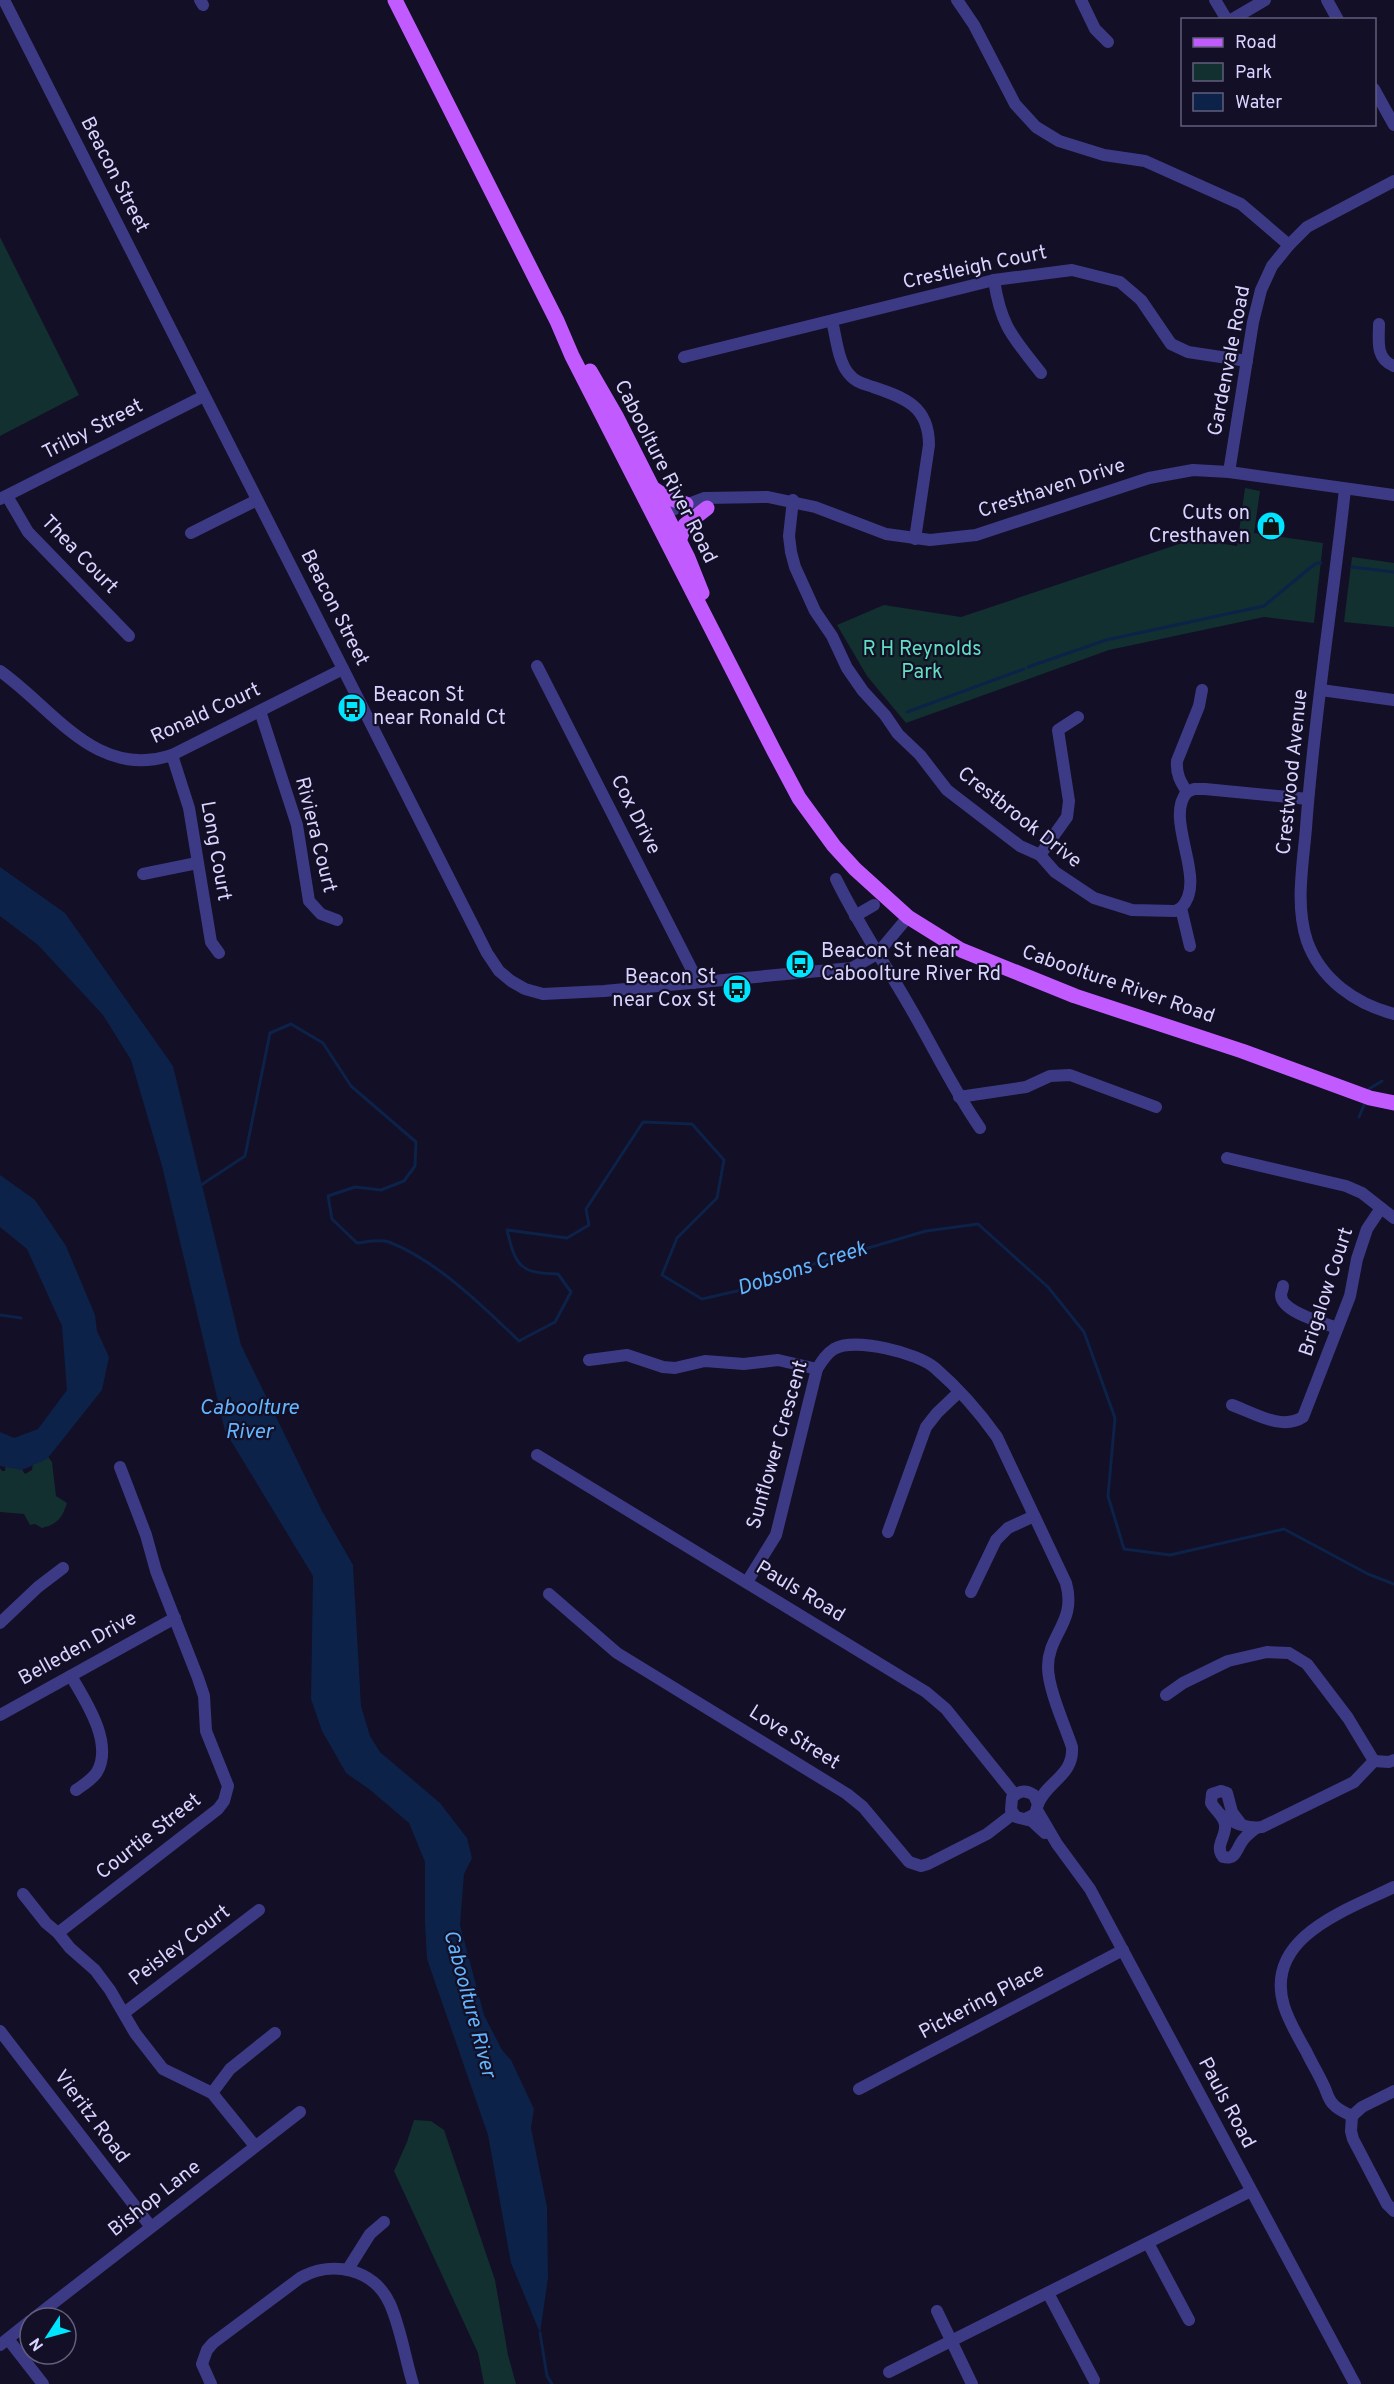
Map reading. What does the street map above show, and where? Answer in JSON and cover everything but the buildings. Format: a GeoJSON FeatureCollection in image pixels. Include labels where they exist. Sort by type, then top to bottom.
{"type":"FeatureCollection","features":[{"type":"Feature","properties":{"kind":"main road","name":"Caboolture River Road"},"geometry":{"type":"LineString","coordinates":[[395,0],[557,321],[572,356],[661,518],[722,648],[799,798],[848,862],[867,882],[908,917],[961,950],[1075,996],[1242,1051],[1370,1098],[1394,1103]]}},
{"type":"Feature","properties":{"kind":"main road","name":"Caboolture River Road"},"geometry":{"type":"LineString","coordinates":[[557,321],[580,352],[653,489],[661,518],[679,541],[701,590],[722,648]]}},
{"type":"Feature","properties":{"kind":"main road"},"geometry":{"type":"LineString","coordinates":[[653,489],[666,497],[686,504]]}},
{"type":"Feature","properties":{"kind":"main road"},"geometry":{"type":"LineString","coordinates":[[679,541],[685,525],[707,507]]}},
{"type":"Feature","properties":{"kind":"street","name":"Beacon Street"},"geometry":{"type":"LineString","coordinates":[[4,0],[487,953],[499,971],[525,989],[543,994],[852,968],[877,954],[908,917]]}},
{"type":"Feature","properties":{"kind":"street"},"geometry":{"type":"LineString","coordinates":[[957,0],[974,25],[1015,104],[1036,128],[1059,141],[1093,152],[1145,161],[1241,204],[1289,244]]}},
{"type":"Feature","properties":{"kind":"street"},"geometry":{"type":"LineString","coordinates":[[1081,0],[1095,29],[1108,42]]}},
{"type":"Feature","properties":{"kind":"street"},"geometry":{"type":"LineString","coordinates":[[1215,0],[1228,18]]}},
{"type":"Feature","properties":{"kind":"street"},"geometry":{"type":"LineString","coordinates":[[1233,18],[1265,0]]}},
{"type":"Feature","properties":{"kind":"street"},"geometry":{"type":"LineString","coordinates":[[1327,0],[1337,18]]}},
{"type":"Feature","properties":{"kind":"street"},"geometry":{"type":"LineString","coordinates":[[1376,92],[1394,125]]}},
{"type":"Feature","properties":{"kind":"street","name":"Gardenvale Road"},"geometry":{"type":"LineString","coordinates":[[1229,472],[1261,290],[1272,266],[1289,244],[1307,227],[1394,181]]}},
{"type":"Feature","properties":{"kind":"street","name":"Crestleigh Court"},"geometry":{"type":"LineString","coordinates":[[684,357],[994,280],[1072,270],[1120,282],[1141,300],[1171,344],[1188,352],[1247,361]]}},
{"type":"Feature","properties":{"kind":"street"},"geometry":{"type":"LineString","coordinates":[[994,280],[999,308],[1009,333],[1041,373]]}},
{"type":"Feature","properties":{"kind":"street"},"geometry":{"type":"LineString","coordinates":[[832,321],[841,356],[850,376],[859,382],[908,401],[918,409],[926,421],[929,445],[915,539]]}},
{"type":"Feature","properties":{"kind":"street"},"geometry":{"type":"LineString","coordinates":[[1380,324],[1378,348],[1382,357],[1394,366]]}},
{"type":"Feature","properties":{"kind":"street","name":"Trilby Street"},"geometry":{"type":"LineString","coordinates":[[4,498],[204,396]]}},
{"type":"Feature","properties":{"kind":"street","name":"Cresthaven Drive"},"geometry":{"type":"LineString","coordinates":[[661,518],[686,504],[704,498],[727,499],[755,496],[792,500],[872,530],[915,539],[945,540],[976,535],[1164,474],[1193,470],[1229,472],[1394,495]]}},
{"type":"Feature","properties":{"kind":"street","name":"Crestwood Avenue"},"geometry":{"type":"LineString","coordinates":[[1345,489],[1308,799],[1300,903],[1308,941],[1315,957],[1339,987],[1355,999],[1375,1009],[1394,1014]]}},
{"type":"Feature","properties":{"kind":"street","name":"Thea Court"},"geometry":{"type":"LineString","coordinates":[[4,498],[28,532],[129,636]]}},
{"type":"Feature","properties":{"kind":"street","name":"Cresthaven Drive"},"geometry":{"type":"LineString","coordinates":[[661,518],[707,507],[727,499]]}},
{"type":"Feature","properties":{"kind":"street"},"geometry":{"type":"LineString","coordinates":[[191,533],[257,500]]}},
{"type":"Feature","properties":{"kind":"street","name":"Crestbrook Drive"},"geometry":{"type":"LineString","coordinates":[[792,500],[789,536],[795,567],[815,611],[832,636],[847,668],[898,734],[920,755],[947,790],[1020,846],[1040,855],[1055,872],[1094,898],[1132,910],[1175,911],[1181,908]]}},
{"type":"Feature","properties":{"kind":"street","name":"Cox Drive"},"geometry":{"type":"LineString","coordinates":[[537,666],[692,970],[693,983]]}},
{"type":"Feature","properties":{"kind":"street","name":"Ronald Court"},"geometry":{"type":"LineString","coordinates":[[0,671],[97,750],[127,760],[140,761],[172,755],[343,669]]}},
{"type":"Feature","properties":{"kind":"street"},"geometry":{"type":"LineString","coordinates":[[1187,792],[1179,780],[1177,761],[1199,706],[1202,690]]}},
{"type":"Feature","properties":{"kind":"street"},"geometry":{"type":"LineString","coordinates":[[1321,690],[1394,700]]}},
{"type":"Feature","properties":{"kind":"street","name":"Riviera Court"},"geometry":{"type":"LineString","coordinates":[[260,711],[297,825],[309,901],[321,914],[337,920]]}},
{"type":"Feature","properties":{"kind":"street"},"geometry":{"type":"LineString","coordinates":[[1040,855],[1067,817],[1069,801],[1058,730],[1077,717]]}},
{"type":"Feature","properties":{"kind":"street","name":"Long Court"},"geometry":{"type":"LineString","coordinates":[[172,755],[189,808],[212,942],[219,953]]}},
{"type":"Feature","properties":{"kind":"street"},"geometry":{"type":"LineString","coordinates":[[1190,946],[1181,908],[1186,903],[1189,894],[1189,877],[1179,812],[1181,800],[1187,792],[1194,789],[1205,789],[1308,799]]}},
{"type":"Feature","properties":{"kind":"street"},"geometry":{"type":"LineString","coordinates":[[143,874],[197,863]]}},
{"type":"Feature","properties":{"kind":"street"},"geometry":{"type":"LineString","coordinates":[[836,879],[877,954],[912,1010],[959,1097],[980,1128]]}},
{"type":"Feature","properties":{"kind":"street"},"geometry":{"type":"LineString","coordinates":[[855,916],[874,905]]}},
{"type":"Feature","properties":{"kind":"street"},"geometry":{"type":"LineString","coordinates":[[959,1097],[1026,1087],[1050,1076],[1070,1075],[1156,1107]]}},
{"type":"Feature","properties":{"kind":"street"},"geometry":{"type":"LineString","coordinates":[[1227,1158],[1346,1186],[1362,1193],[1394,1218]]}},
{"type":"Feature","properties":{"kind":"street","name":"Brigalow Court"},"geometry":{"type":"LineString","coordinates":[[1232,1405],[1280,1423],[1303,1417],[1350,1296],[1357,1259],[1367,1229],[1381,1208]]}},
{"type":"Feature","properties":{"kind":"street"},"geometry":{"type":"LineString","coordinates":[[1283,1286],[1281,1296],[1283,1303],[1292,1310],[1337,1328]]}},
{"type":"Feature","properties":{"kind":"street","name":"Sunflower Crescent"},"geometry":{"type":"LineString","coordinates":[[747,1582],[776,1535],[817,1369],[824,1356],[835,1348],[859,1343],[925,1361],[935,1368],[985,1419],[997,1437],[1069,1595],[1067,1616],[1050,1654],[1048,1665],[1073,1757],[1070,1766],[1044,1794],[1038,1807]]}},
{"type":"Feature","properties":{"kind":"street"},"geometry":{"type":"LineString","coordinates":[[589,1360],[627,1355],[663,1367],[675,1368],[714,1360],[744,1364],[778,1360],[817,1369]]}},
{"type":"Feature","properties":{"kind":"street"},"geometry":{"type":"LineString","coordinates":[[888,1532],[926,1428],[937,1413],[959,1392]]}},
{"type":"Feature","properties":{"kind":"street","name":"Pauls Road"},"geometry":{"type":"LineString","coordinates":[[537,1455],[926,1692],[946,1709],[1015,1795]]}},
{"type":"Feature","properties":{"kind":"street","name":"Courtie Street"},"geometry":{"type":"LineString","coordinates":[[58,1933],[224,1801],[228,1786],[207,1731],[204,1696],[120,1467]]}},
{"type":"Feature","properties":{"kind":"street"},"geometry":{"type":"LineString","coordinates":[[972,1592],[996,1540],[1008,1528],[1034,1516]]}},
{"type":"Feature","properties":{"kind":"street"},"geometry":{"type":"LineString","coordinates":[[0,1623],[38,1587],[63,1568]]}},
{"type":"Feature","properties":{"kind":"street","name":"Love Street"},"geometry":{"type":"LineString","coordinates":[[549,1594],[617,1653],[847,1794],[863,1807],[909,1862],[921,1866],[928,1864],[987,1834],[1013,1814]]}},
{"type":"Feature","properties":{"kind":"street","name":"Belleden Drive"},"geometry":{"type":"LineString","coordinates":[[0,1715],[175,1618]]}},
{"type":"Feature","properties":{"kind":"street"},"geometry":{"type":"LineString","coordinates":[[1166,1695],[1183,1683],[1228,1661],[1267,1652],[1289,1653],[1306,1664],[1348,1718],[1374,1761]]}},
{"type":"Feature","properties":{"kind":"street"},"geometry":{"type":"LineString","coordinates":[[70,1676],[98,1726],[101,1748],[98,1770],[92,1778],[76,1790]]}},
{"type":"Feature","properties":{"kind":"street"},"geometry":{"type":"LineString","coordinates":[[1374,1761],[1394,1760]]}},
{"type":"Feature","properties":{"kind":"street"},"geometry":{"type":"LineString","coordinates":[[1221,1815],[1240,1824],[1256,1828],[1268,1825],[1354,1782],[1374,1761]]}},
{"type":"Feature","properties":{"kind":"street"},"geometry":{"type":"LineString","coordinates":[[1029,1792],[1034,1795],[1038,1807],[1035,1814],[1025,1819],[1013,1814],[1011,1802],[1015,1795],[1019,1792],[1029,1792],[1057,1779]]}},
{"type":"Feature","properties":{"kind":"street"},"geometry":{"type":"LineString","coordinates":[[1240,1824],[1232,1812],[1227,1793],[1216,1791],[1210,1797],[1225,1827],[1219,1850],[1223,1857],[1234,1856],[1241,1843],[1256,1828]]}},
{"type":"Feature","properties":{"kind":"street","name":"Pauls Road"},"geometry":{"type":"LineString","coordinates":[[1038,1807],[1057,1844],[1090,1889],[1355,2384]]}},
{"type":"Feature","properties":{"kind":"street","name":"Pauls Road"},"geometry":{"type":"LineString","coordinates":[[1025,1819],[1032,1821],[1057,1844]]}},
{"type":"Feature","properties":{"kind":"street"},"geometry":{"type":"LineString","coordinates":[[1352,2116],[1331,2103],[1290,2021],[1283,2003],[1281,1984],[1284,1968],[1302,1936],[1394,1887]]}},
{"type":"Feature","properties":{"kind":"street"},"geometry":{"type":"LineString","coordinates":[[23,1894],[46,1923],[95,1970],[135,2033],[164,2069],[212,2093],[255,2146]]}},
{"type":"Feature","properties":{"kind":"street","name":"Peisley Court"},"geometry":{"type":"LineString","coordinates":[[124,2013],[259,1910]]}},
{"type":"Feature","properties":{"kind":"street","name":"Pickering Place"},"geometry":{"type":"LineString","coordinates":[[859,2089],[1123,1950]]}},
{"type":"Feature","properties":{"kind":"street","name":"Vieritz Road"},"geometry":{"type":"LineString","coordinates":[[0,2031],[151,2227]]}},
{"type":"Feature","properties":{"kind":"street"},"geometry":{"type":"LineString","coordinates":[[212,2093],[230,2069],[275,2033]]}},
{"type":"Feature","properties":{"kind":"street"},"geometry":{"type":"LineString","coordinates":[[1394,2091],[1362,2107],[1352,2116],[1351,2123],[1353,2139],[1387,2204],[1394,2211]]}},
{"type":"Feature","properties":{"kind":"street","name":"Bishop Lane"},"geometry":{"type":"LineString","coordinates":[[49,2306],[300,2112]]}},
{"type":"Feature","properties":{"kind":"street"},"geometry":{"type":"LineString","coordinates":[[889,2372],[1251,2191]]}},
{"type":"Feature","properties":{"kind":"street"},"geometry":{"type":"LineString","coordinates":[[348,2269],[370,2234],[384,2222]]}},
{"type":"Feature","properties":{"kind":"street"},"geometry":{"type":"LineString","coordinates":[[1148,2243],[1189,2320]]}},
{"type":"Feature","properties":{"kind":"street"},"geometry":{"type":"LineString","coordinates":[[211,2384],[202,2364],[207,2350],[213,2343],[313,2270],[334,2267],[358,2273],[370,2281],[390,2303],[412,2384]]}},
{"type":"Feature","properties":{"kind":"street"},"geometry":{"type":"LineString","coordinates":[[1048,2293],[1094,2380]]}},
{"type":"Feature","properties":{"kind":"street"},"geometry":{"type":"LineString","coordinates":[[937,2311],[972,2384]]}},
{"type":"Feature","properties":{"kind":"street"},"geometry":{"type":"LineString","coordinates":[[18,2331],[4,2342],[43,2384]]}},
{"type":"Feature","properties":{"kind":"green space"},"geometry":{"type":"Polygon","coordinates":[[[0,237],[79,395],[0,436],[0,237]]]}},
{"type":"Feature","properties":{"kind":"green space","name":"R H Reynolds Park"},"geometry":{"type":"Polygon","coordinates":[[[1245,488],[1260,491],[1254,533],[1323,543],[1314,623],[1264,617],[1109,650],[906,723],[867,676],[837,625],[884,605],[961,617],[1194,539],[1237,546],[1245,488]]]}},
{"type":"Feature","properties":{"kind":"green space"},"geometry":{"type":"Polygon","coordinates":[[[1352,557],[1394,563],[1394,627],[1344,622],[1352,557]]]}},
{"type":"Feature","properties":{"kind":"green space"},"geometry":{"type":"Polygon","coordinates":[[[44,1452],[52,1462],[56,1496],[67,1503],[58,1520],[42,1528],[35,1524],[30,1525],[24,1514],[0,1512],[0,1468],[5,1471],[6,1464],[18,1464],[25,1474],[32,1470],[34,1455],[44,1452]]]}},
{"type":"Feature","properties":{"kind":"green space"},"geometry":{"type":"Polygon","coordinates":[[[414,2120],[431,2121],[444,2130],[495,2280],[508,2355],[516,2384],[484,2384],[478,2353],[394,2171],[414,2120]]]}},
{"type":"Feature","properties":{"kind":"water","name":"Caboolture River"},"geometry":{"type":"Polygon","coordinates":[[[0,867],[65,913],[173,1066],[241,1345],[321,1509],[353,1565],[361,1706],[370,1736],[380,1752],[440,1803],[467,1838],[472,1858],[464,1874],[460,1925],[484,2015],[502,2050],[511,2060],[534,2109],[531,2128],[547,2207],[548,2278],[540,2333],[511,2263],[488,2135],[427,1959],[425,1862],[409,1823],[346,1773],[322,1731],[311,1699],[313,1576],[225,1431],[162,1166],[131,1060],[103,1015],[38,945],[0,916],[0,867]]]}},
{"type":"Feature","properties":{"kind":"water"},"geometry":{"type":"Polygon","coordinates":[[[0,1175],[35,1200],[66,1246],[95,1315],[97,1331],[109,1357],[102,1390],[47,1459],[22,1470],[0,1466],[0,1432],[14,1438],[38,1429],[67,1390],[62,1326],[27,1249],[0,1227],[0,1175]]]}},
{"type":"Feature","properties":{"kind":"waterway"},"geometry":{"type":"LineString","coordinates":[[1028,667],[1106,640],[1264,606],[1311,567],[1321,563]]}},
{"type":"Feature","properties":{"kind":"waterway"},"geometry":{"type":"LineString","coordinates":[[1352,567],[1394,572]]}},
{"type":"Feature","properties":{"kind":"waterway"},"geometry":{"type":"LineString","coordinates":[[907,712],[1024,669]]}},
{"type":"Feature","properties":{"kind":"waterway","name":"Dobsons Creek"},"geometry":{"type":"LineString","coordinates":[[198,1187],[245,1156],[270,1033],[291,1024],[323,1043],[351,1086],[416,1142],[415,1166],[404,1181],[381,1190],[355,1187],[328,1196],[332,1219],[357,1243],[389,1242],[424,1260],[442,1272],[519,1341],[555,1322],[571,1292],[558,1274],[535,1272],[522,1266],[513,1252],[507,1230],[567,1238],[589,1225],[586,1209],[643,1122],[692,1124],[724,1160],[717,1198],[677,1238],[662,1275],[702,1299],[772,1283],[810,1265],[926,1231],[978,1224],[1048,1287],[1084,1332],[1115,1418],[1108,1496],[1124,1549],[1170,1555],[1284,1529],[1368,1574],[1394,1584]]}},
{"type":"Feature","properties":{"kind":"waterway"},"geometry":{"type":"LineString","coordinates":[[1369,1089],[1382,1081]]}},
{"type":"Feature","properties":{"kind":"waterway"},"geometry":{"type":"LineString","coordinates":[[1359,1117],[1364,1105]]}},
{"type":"Feature","properties":{"kind":"waterway"},"geometry":{"type":"LineString","coordinates":[[0,1315],[21,1318]]}},
{"type":"Feature","properties":{"kind":"waterway","name":"Caboolture River"},"geometry":{"type":"LineString","coordinates":[[540,2333],[547,2376],[552,2384]]}},
{"type":"Feature","properties":{"kind":"place","name":"Cuts on Cresthaven"},"geometry":{"type":"Point","coordinates":[1271,526]}},
{"type":"Feature","properties":{"kind":"place","name":"Beacon St near Ronald Ct"},"geometry":{"type":"Point","coordinates":[352,708]}},
{"type":"Feature","properties":{"kind":"place","name":"Beacon St near Caboolture River Rd"},"geometry":{"type":"Point","coordinates":[800,964]}},
{"type":"Feature","properties":{"kind":"place","name":"Beacon St near Cox St"},"geometry":{"type":"Point","coordinates":[737,989]}}]}
